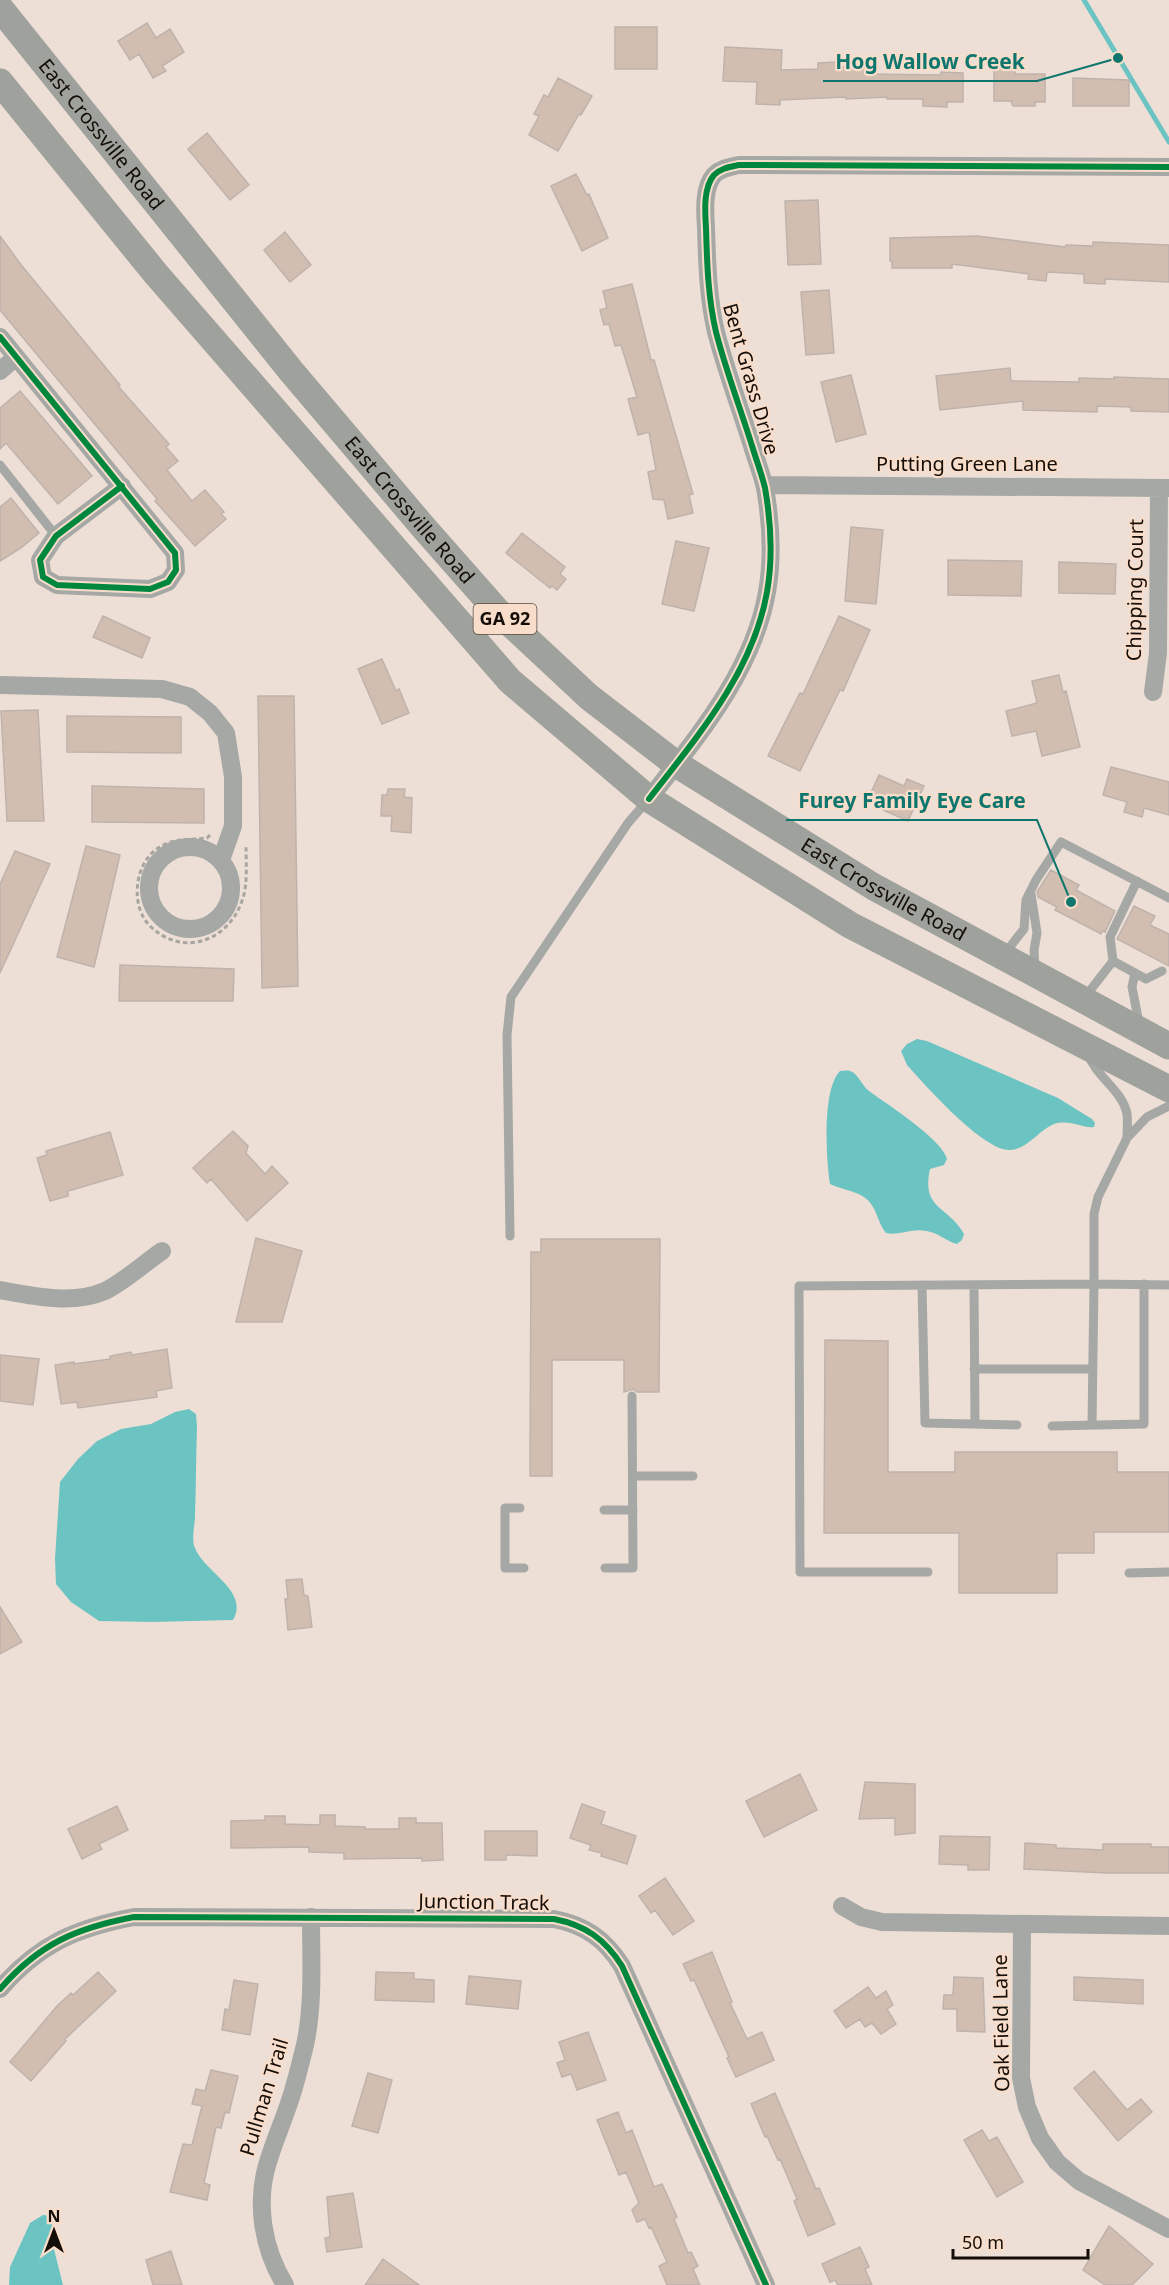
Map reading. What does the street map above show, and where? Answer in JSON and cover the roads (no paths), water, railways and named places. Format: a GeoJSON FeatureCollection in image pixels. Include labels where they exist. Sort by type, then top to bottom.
{"type":"FeatureCollection","features":[{"type":"Feature","properties":{"kind":"main road","name":"East Crossville Road"},"geometry":{"type":"LineString","coordinates":[[0,8],[291,371],[499,613],[589,697],[676,764],[874,886],[1169,1046]]}},
{"type":"Feature","properties":{"kind":"main road","name":"East Crossville Road"},"geometry":{"type":"LineString","coordinates":[[0,82],[156,274],[510,681],[649,799],[850,926],[1169,1089]]}},
{"type":"Feature","properties":{"kind":"street","name":"Bent Grass Drive"},"geometry":{"type":"LineString","coordinates":[[649,799],[699,735],[735,680],[759,627],[767,592],[771,555],[770,518],[764,485],[716,331],[708,278],[707,186],[714,176],[723,169],[739,165],[1169,167]]}},
{"type":"Feature","properties":{"kind":"street"},"geometry":{"type":"LineString","coordinates":[[0,337],[122,486],[175,553],[176,570],[168,582],[150,589],[57,585],[43,577],[40,560],[56,536],[122,486]]}},
{"type":"Feature","properties":{"kind":"street"},"geometry":{"type":"LineString","coordinates":[[0,371],[16,357]]}},
{"type":"Feature","properties":{"kind":"street","name":"Putting Green Lane"},"geometry":{"type":"LineString","coordinates":[[764,485],[1164,488]]}},
{"type":"Feature","properties":{"kind":"street","name":"Chipping Court"},"geometry":{"type":"LineString","coordinates":[[1153,692],[1158,653],[1164,488]]}},
{"type":"Feature","properties":{"kind":"street"},"geometry":{"type":"LineString","coordinates":[[0,685],[162,689],[190,697],[210,713],[226,733],[233,777],[233,826],[221,860]]}},
{"type":"Feature","properties":{"kind":"street"},"geometry":{"type":"LineString","coordinates":[[193,847],[213,854],[221,860],[227,869],[232,891],[229,902],[217,919],[208,925],[187,929],[166,922],[153,905],[149,884],[151,874],[164,856],[182,848],[193,847]]}},
{"type":"Feature","properties":{"kind":"street"},"geometry":{"type":"LineString","coordinates":[[0,1290],[41,1298],[85,1297],[106,1291],[162,1251]]}},
{"type":"Feature","properties":{"kind":"street"},"geometry":{"type":"LineString","coordinates":[[842,1906],[861,1917],[882,1922],[1169,1926]]}},
{"type":"Feature","properties":{"kind":"street","name":"Junction Track"},"geometry":{"type":"LineString","coordinates":[[0,1989],[34,1956],[62,1938],[95,1925],[134,1917],[555,1919],[572,1922],[602,1940],[622,1966],[766,2285]]}},
{"type":"Feature","properties":{"kind":"street","name":"Pullman Trail"},"geometry":{"type":"LineString","coordinates":[[285,2285],[277,2272],[268,2247],[262,2222],[262,2196],[267,2164],[293,2092],[305,2042],[311,1990],[311,1917]]}},
{"type":"Feature","properties":{"kind":"street","name":"Oak Field Lane"},"geometry":{"type":"LineString","coordinates":[[1022,1924],[1021,2078],[1027,2107],[1040,2138],[1057,2162],[1079,2181],[1169,2229]]}},
{"type":"Feature","properties":{"kind":"lane"},"geometry":{"type":"LineString","coordinates":[[0,465],[56,536]]}},
{"type":"Feature","properties":{"kind":"lane"},"geometry":{"type":"LineString","coordinates":[[510,1236],[507,1035],[511,997],[628,823],[649,799]]}},
{"type":"Feature","properties":{"kind":"lane"},"geometry":{"type":"LineString","coordinates":[[1002,957],[1024,929],[1026,900],[1061,842],[1169,898]]}},
{"type":"Feature","properties":{"kind":"lane"},"geometry":{"type":"LineString","coordinates":[[1082,1000],[1113,961],[1110,937],[1137,881]]}},
{"type":"Feature","properties":{"kind":"lane"},"geometry":{"type":"LineString","coordinates":[[1031,894],[1036,933],[1034,950],[1036,975]]}},
{"type":"Feature","properties":{"kind":"lane"},"geometry":{"type":"LineString","coordinates":[[1113,961],[1146,980],[1162,971]]}},
{"type":"Feature","properties":{"kind":"lane"},"geometry":{"type":"LineString","coordinates":[[1135,973],[1132,987],[1140,1031]]}},
{"type":"Feature","properties":{"kind":"lane"},"geometry":{"type":"LineString","coordinates":[[1085,1046],[1091,1064],[1123,1103],[1127,1113],[1127,1138]]}},
{"type":"Feature","properties":{"kind":"lane"},"geometry":{"type":"LineString","coordinates":[[1092,1425],[1094,1214],[1098,1197],[1127,1138],[1147,1117],[1169,1106]]}},
{"type":"Feature","properties":{"kind":"lane"},"geometry":{"type":"LineString","coordinates":[[1052,1426],[1144,1424],[1144,1284]]}},
{"type":"Feature","properties":{"kind":"lane"},"geometry":{"type":"LineString","coordinates":[[922,1285],[925,1423],[1017,1425]]}},
{"type":"Feature","properties":{"kind":"lane"},"geometry":{"type":"LineString","coordinates":[[974,1285],[975,1424]]}},
{"type":"Feature","properties":{"kind":"lane"},"geometry":{"type":"LineString","coordinates":[[928,1572],[800,1572],[799,1286],[1169,1285]]}},
{"type":"Feature","properties":{"kind":"lane"},"geometry":{"type":"LineString","coordinates":[[974,1368],[1092,1369]]}},
{"type":"Feature","properties":{"kind":"lane"},"geometry":{"type":"LineString","coordinates":[[605,1568],[633,1568],[632,1396]]}},
{"type":"Feature","properties":{"kind":"lane"},"geometry":{"type":"LineString","coordinates":[[633,1476],[693,1476]]}},
{"type":"Feature","properties":{"kind":"lane"},"geometry":{"type":"LineString","coordinates":[[520,1508],[505,1508],[505,1568],[524,1568]]}},
{"type":"Feature","properties":{"kind":"lane"},"geometry":{"type":"LineString","coordinates":[[604,1510],[633,1510]]}},
{"type":"Feature","properties":{"kind":"lane"},"geometry":{"type":"LineString","coordinates":[[1129,1573],[1169,1572]]}},
{"type":"Feature","properties":{"kind":"water"},"geometry":{"type":"Polygon","coordinates":[[[917,1039],[927,1041],[1058,1098],[1092,1119],[1095,1123],[1094,1127],[1066,1123],[1054,1124],[1016,1149],[999,1147],[970,1129],[907,1065],[901,1051],[907,1044],[917,1039]]]}},
{"type":"Feature","properties":{"kind":"water"},"geometry":{"type":"Polygon","coordinates":[[[840,1071],[853,1072],[869,1091],[913,1123],[936,1142],[943,1151],[947,1159],[944,1165],[930,1169],[929,1192],[938,1206],[951,1217],[964,1234],[962,1240],[957,1244],[926,1231],[886,1233],[873,1207],[865,1198],[830,1184],[827,1158],[828,1108],[834,1080],[840,1071]]]}},
{"type":"Feature","properties":{"kind":"water"},"geometry":{"type":"Polygon","coordinates":[[[189,1409],[196,1414],[197,1428],[194,1545],[200,1557],[224,1582],[236,1600],[237,1610],[233,1620],[99,1621],[71,1602],[56,1584],[55,1559],[60,1482],[78,1459],[97,1441],[121,1429],[151,1424],[175,1412],[189,1409]]]}},
{"type":"Feature","properties":{"kind":"water"},"geometry":{"type":"Polygon","coordinates":[[[43,2215],[54,2216],[54,2249],[63,2285],[9,2285],[10,2267],[30,2223],[43,2215]]]}},
{"type":"Feature","properties":{"kind":"waterway"},"geometry":{"type":"LineString","coordinates":[[1084,0],[1169,142]]}},
{"type":"Feature","properties":{"kind":"place","name":"Hog Wallow Creek"},"geometry":{"type":"Point","coordinates":[1118,58]}},
{"type":"Feature","properties":{"kind":"place","name":"Furey Family Eye Care"},"geometry":{"type":"Point","coordinates":[1071,902]}}]}
